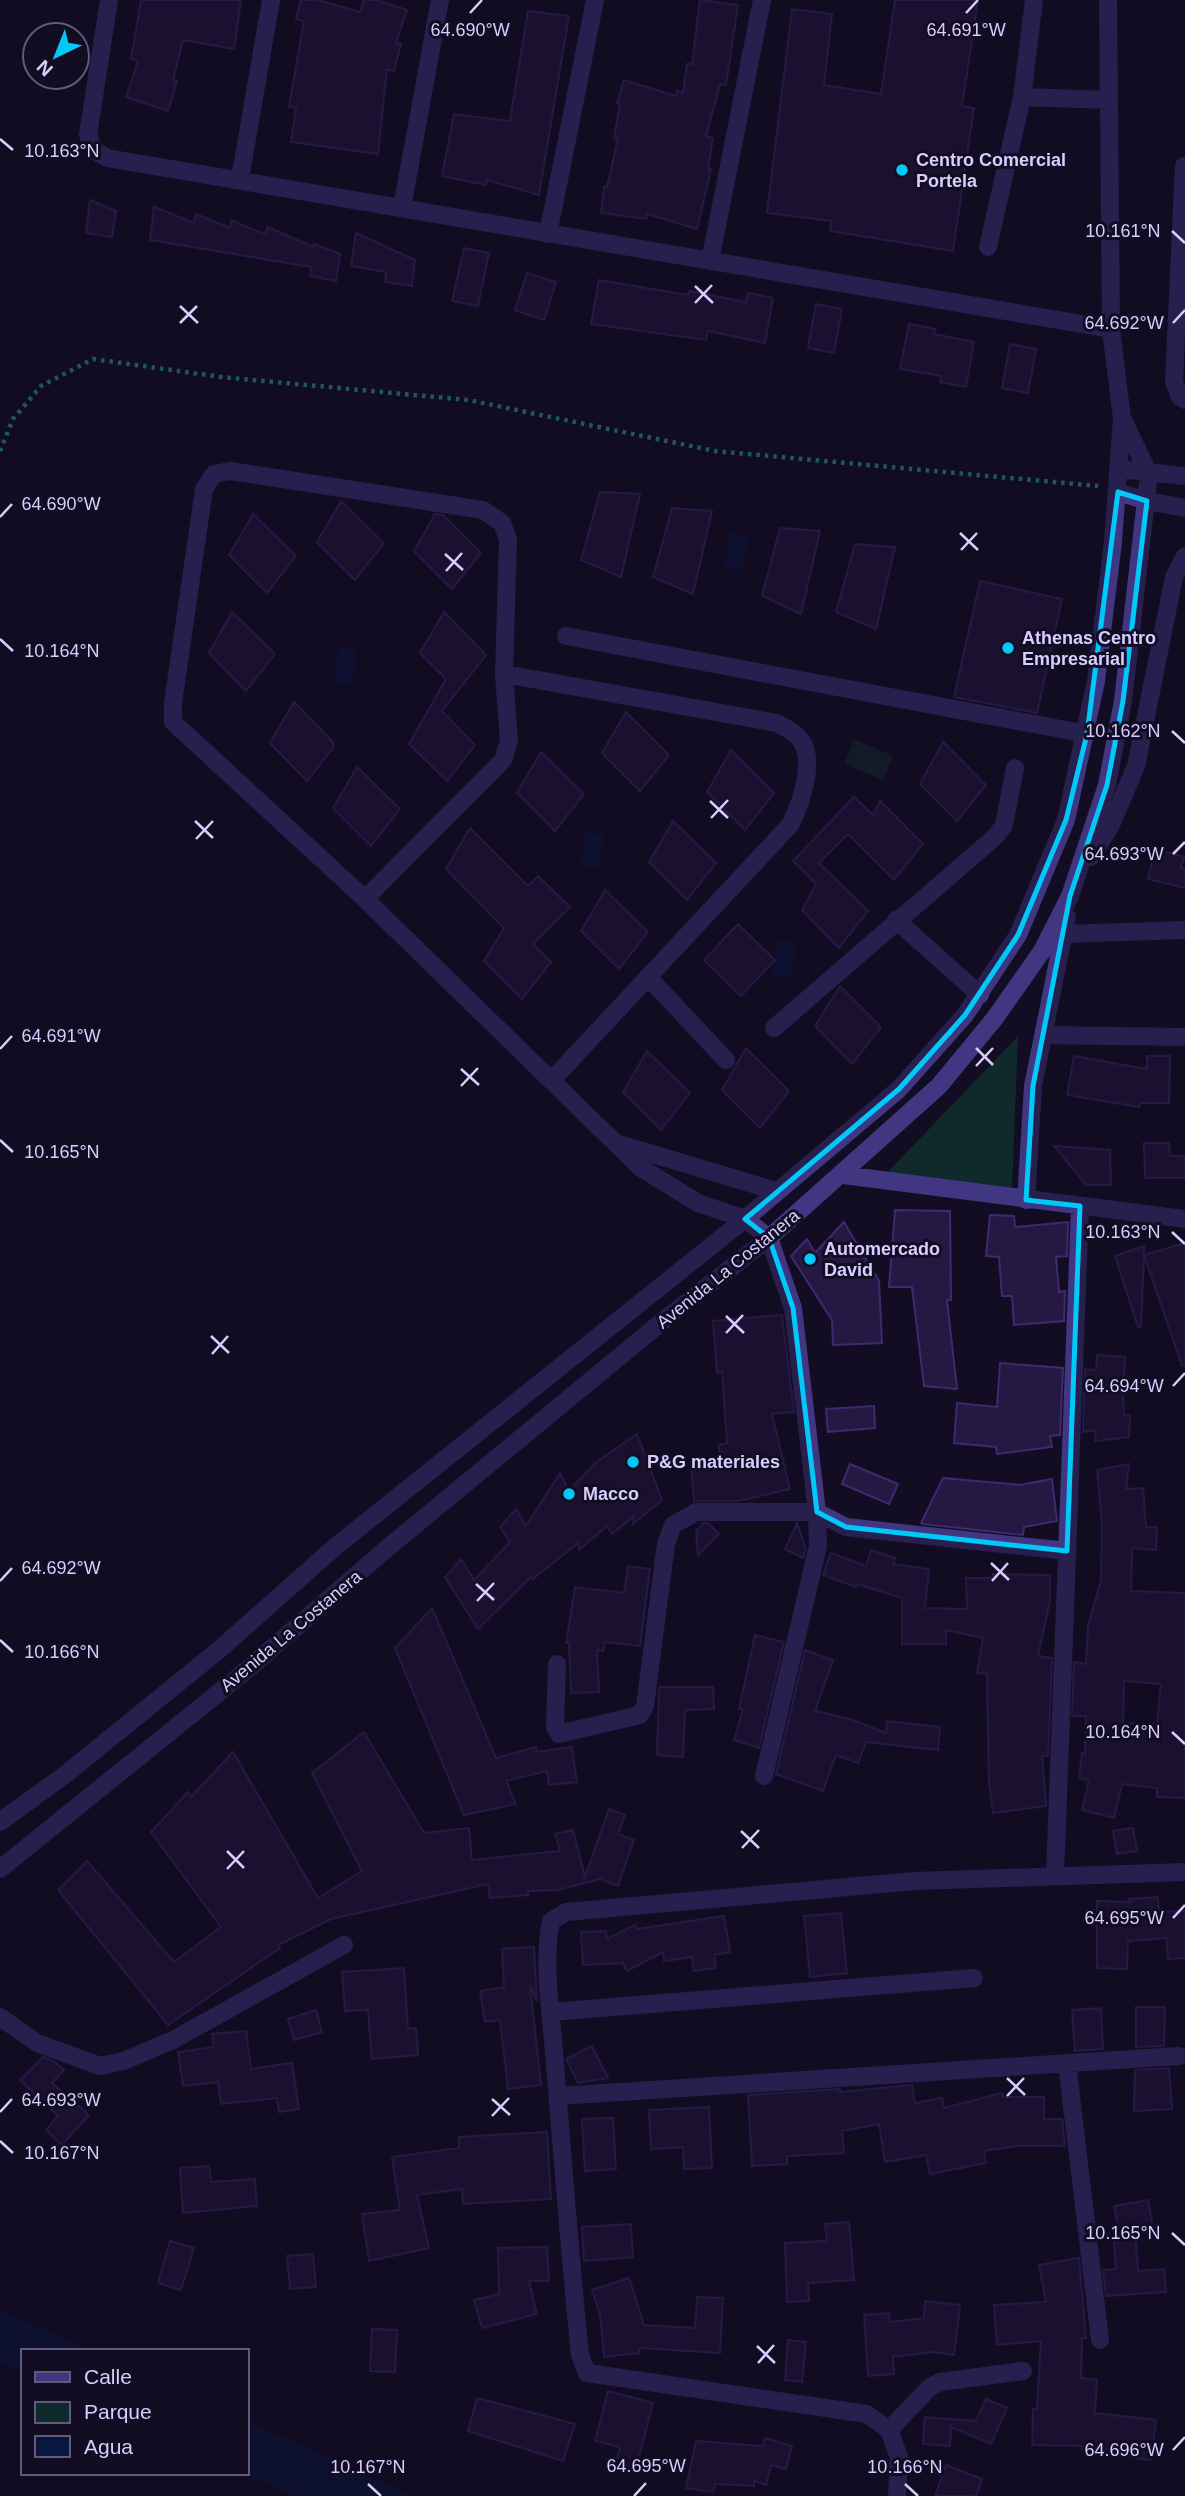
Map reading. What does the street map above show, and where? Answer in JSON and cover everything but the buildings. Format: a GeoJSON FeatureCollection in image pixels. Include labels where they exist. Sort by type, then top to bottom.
{"type":"FeatureCollection","features":[{"type":"Feature","properties":{"kind":"street"},"geometry":{"type":"LineString","coordinates":[[109,0],[88,135],[94,150],[107,158],[1111,329]]}},
{"type":"Feature","properties":{"kind":"street"},"geometry":{"type":"LineString","coordinates":[[240,179],[271,0]]}},
{"type":"Feature","properties":{"kind":"street"},"geometry":{"type":"LineString","coordinates":[[402,207],[440,0]]}},
{"type":"Feature","properties":{"kind":"street"},"geometry":{"type":"LineString","coordinates":[[548,234],[595,0]]}},
{"type":"Feature","properties":{"kind":"street"},"geometry":{"type":"LineString","coordinates":[[710,261],[762,0]]}},
{"type":"Feature","properties":{"kind":"street"},"geometry":{"type":"LineString","coordinates":[[988,247],[1022,97],[1034,0]]}},
{"type":"Feature","properties":{"kind":"street"},"geometry":{"type":"LineString","coordinates":[[1108,0],[1111,329],[1122,418],[1149,474]]}},
{"type":"Feature","properties":{"kind":"street"},"geometry":{"type":"LineString","coordinates":[[1022,97],[1109,100]]}},
{"type":"Feature","properties":{"kind":"street"},"geometry":{"type":"LineString","coordinates":[[1184,166],[1174,382],[1180,397],[1185,400]]}},
{"type":"Feature","properties":{"kind":"street","name":"Avenida La Costanera"},"geometry":{"type":"LineString","coordinates":[[0,1822],[66,1774],[220,1649],[345,1538],[744,1219],[899,1089],[979,995],[1018,935],[1044,879],[1066,820],[1087,734],[1118,490],[1122,418]]}},
{"type":"Feature","properties":{"kind":"street"},"geometry":{"type":"LineString","coordinates":[[1118,469],[1185,476]]}},
{"type":"Feature","properties":{"kind":"street"},"geometry":{"type":"LineString","coordinates":[[365,899],[502,760],[509,741],[504,674],[508,539],[502,523],[483,510],[230,471],[214,474],[204,489],[173,703],[173,722],[365,899],[641,1168],[698,1203],[744,1219],[769,1238],[793,1308],[817,1512],[818,1546],[764,1776]]}},
{"type":"Feature","properties":{"kind":"street","name":"Avenida La Costanera"},"geometry":{"type":"LineString","coordinates":[[0,1869],[248,1670],[385,1550],[653,1328],[769,1238],[843,1175],[939,1086],[967,1053],[1042,951],[1073,888],[1107,785],[1123,701],[1149,474]]}},
{"type":"Feature","properties":{"kind":"street"},"geometry":{"type":"LineString","coordinates":[[1118,490],[1147,501],[1185,508]]}},
{"type":"Feature","properties":{"kind":"street"},"geometry":{"type":"LineString","coordinates":[[1026,1200],[1033,1086],[1073,888],[1111,825],[1136,766],[1174,577],[1185,556]]}},
{"type":"Feature","properties":{"kind":"street"},"geometry":{"type":"LineString","coordinates":[[566,636],[1087,734]]}},
{"type":"Feature","properties":{"kind":"street"},"geometry":{"type":"LineString","coordinates":[[504,674],[778,723],[799,736],[806,758],[806,779],[801,805],[790,825],[552,1080]]}},
{"type":"Feature","properties":{"kind":"street"},"geometry":{"type":"LineString","coordinates":[[774,1027],[895,920],[996,836],[1004,825],[1015,768]]}},
{"type":"Feature","properties":{"kind":"street"},"geometry":{"type":"LineString","coordinates":[[895,920],[979,995]]}},
{"type":"Feature","properties":{"kind":"street"},"geometry":{"type":"LineString","coordinates":[[1063,934],[1185,930]]}},
{"type":"Feature","properties":{"kind":"street"},"geometry":{"type":"LineString","coordinates":[[648,977],[726,1060]]}},
{"type":"Feature","properties":{"kind":"street"},"geometry":{"type":"LineString","coordinates":[[1044,1035],[1185,1037]]}},
{"type":"Feature","properties":{"kind":"street"},"geometry":{"type":"LineString","coordinates":[[613,1142],[711,1169],[776,1191]]}},
{"type":"Feature","properties":{"kind":"street"},"geometry":{"type":"LineString","coordinates":[[843,1175],[1185,1220]]}},
{"type":"Feature","properties":{"kind":"street"},"geometry":{"type":"LineString","coordinates":[[1055,1876],[1080,1206]]}},
{"type":"Feature","properties":{"kind":"street"},"geometry":{"type":"LineString","coordinates":[[557,1664],[555,1727],[559,1734],[640,1715],[645,1706],[666,1544],[673,1525],[696,1512],[817,1512],[846,1527],[1067,1551]]}},
{"type":"Feature","properties":{"kind":"street"},"geometry":{"type":"LineString","coordinates":[[897,2496],[899,2457],[889,2430],[867,2414],[587,2373],[580,2355],[551,2012],[548,1937],[551,1921],[566,1912],[915,1881],[1185,1872]]}},
{"type":"Feature","properties":{"kind":"street"},"geometry":{"type":"LineString","coordinates":[[0,2017],[37,2043],[100,2066],[124,2061],[175,2039],[344,1945]]}},
{"type":"Feature","properties":{"kind":"street"},"geometry":{"type":"LineString","coordinates":[[551,2012],[974,1978]]}},
{"type":"Feature","properties":{"kind":"street"},"geometry":{"type":"LineString","coordinates":[[558,2096],[1179,2056]]}},
{"type":"Feature","properties":{"kind":"street"},"geometry":{"type":"LineString","coordinates":[[1068,2063],[1100,2340]]}},
{"type":"Feature","properties":{"kind":"street"},"geometry":{"type":"LineString","coordinates":[[889,2430],[929,2388],[940,2382],[1023,2371]]}},
{"type":"Feature","properties":{"kind":"path"},"geometry":{"type":"LineString","coordinates":[[0,451],[13,419],[41,386],[93,359],[221,377],[468,400],[715,451],[1118,490]]}},
{"type":"Feature","properties":{"kind":"highlighted area"},"geometry":{"type":"Polygon","coordinates":[[[1118,492],[1147,501],[1123,701],[1107,785],[1070,896],[1033,1086],[1026,1200],[1080,1206],[1067,1551],[846,1527],[828,1520],[817,1512],[793,1308],[769,1238],[745,1219],[899,1089],[965,1015],[1018,935],[1066,820],[1087,734],[1118,492]]]}},
{"type":"Feature","properties":{"kind":"green space"},"geometry":{"type":"Polygon","coordinates":[[[854,739],[893,756],[883,780],[844,764],[854,739]]]}},
{"type":"Feature","properties":{"kind":"green space"},"geometry":{"type":"Polygon","coordinates":[[[1018,1036],[1012,1188],[886,1174],[1018,1036]]]}},
{"type":"Feature","properties":{"kind":"water"},"geometry":{"type":"Polygon","coordinates":[[[729,533],[748,536],[742,570],[725,568],[729,533]]]}},
{"type":"Feature","properties":{"kind":"water"},"geometry":{"type":"Polygon","coordinates":[[[339,648],[357,651],[351,685],[334,683],[339,648]]]}},
{"type":"Feature","properties":{"kind":"water"},"geometry":{"type":"Polygon","coordinates":[[[586,833],[605,835],[598,869],[581,868],[586,833]]]}},
{"type":"Feature","properties":{"kind":"water"},"geometry":{"type":"Polygon","coordinates":[[[778,940],[796,943],[790,977],[773,975],[778,940]]]}},
{"type":"Feature","properties":{"kind":"water"},"geometry":{"type":"Polygon","coordinates":[[[0,2310],[87,2349],[21,2349],[21,2371],[0,2361],[0,2310]]]}},
{"type":"Feature","properties":{"kind":"water"},"geometry":{"type":"Polygon","coordinates":[[[248,2421],[414,2496],[293,2496],[248,2475],[248,2421]]]}},
{"type":"Feature","properties":{"kind":"place","name":"Centro Comercial Portela"},"geometry":{"type":"Point","coordinates":[902,170]}},
{"type":"Feature","properties":{"kind":"place","name":"Athenas Centro Empresarial"},"geometry":{"type":"Point","coordinates":[1008,648]}},
{"type":"Feature","properties":{"kind":"place","name":"Automercado David"},"geometry":{"type":"Point","coordinates":[810,1259]}},
{"type":"Feature","properties":{"kind":"place","name":"P&G materiales"},"geometry":{"type":"Point","coordinates":[633,1462]}},
{"type":"Feature","properties":{"kind":"place","name":"Macco"},"geometry":{"type":"Point","coordinates":[569,1494]}}]}
